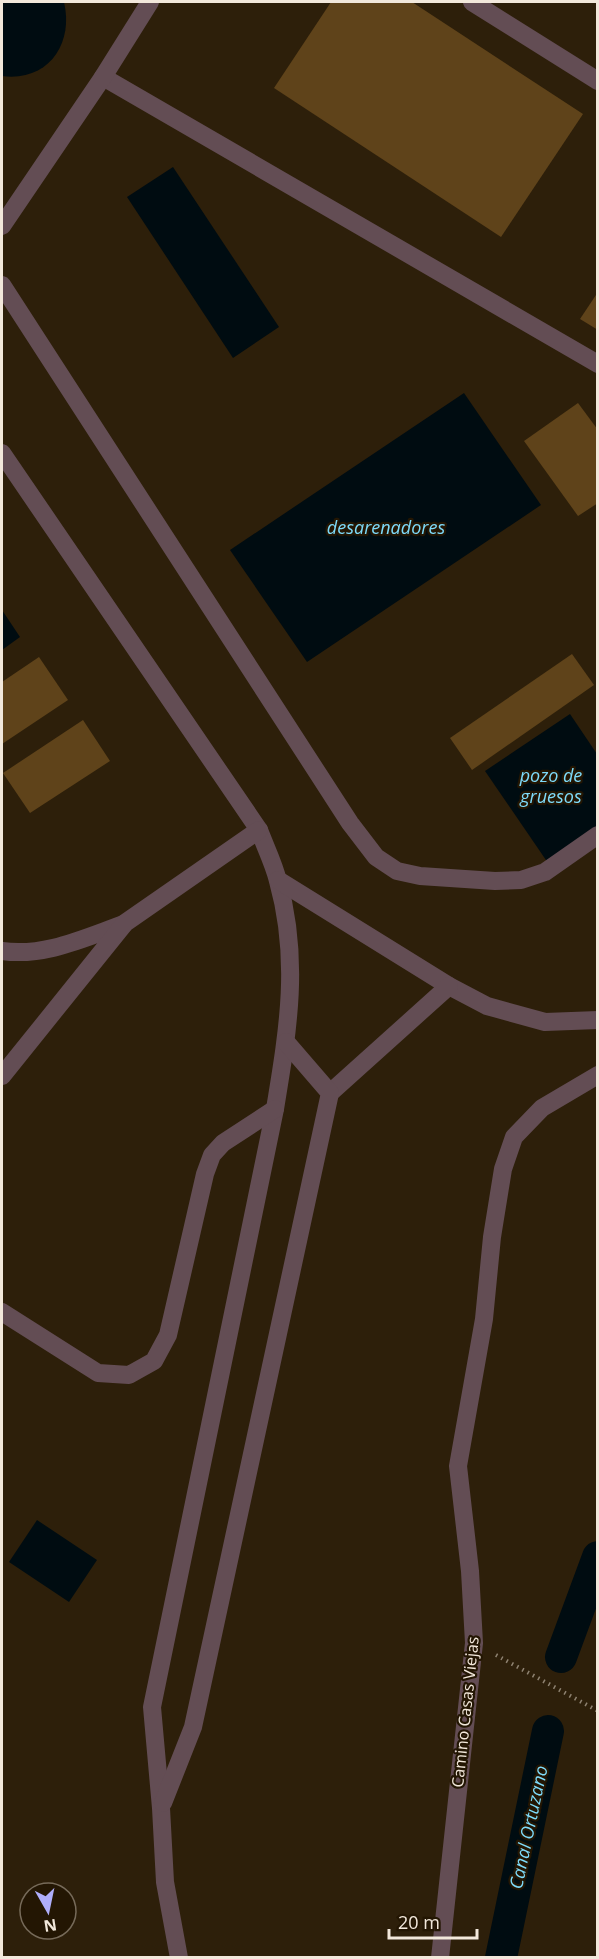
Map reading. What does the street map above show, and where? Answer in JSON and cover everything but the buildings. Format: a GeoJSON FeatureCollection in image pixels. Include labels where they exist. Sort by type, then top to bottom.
{"type":"FeatureCollection","features":[{"type":"Feature","properties":{"kind":"lane"},"geometry":{"type":"LineString","coordinates":[[2,226],[103,77],[150,2]]}},
{"type":"Feature","properties":{"kind":"lane"},"geometry":{"type":"LineString","coordinates":[[472,2],[597,81]]}},
{"type":"Feature","properties":{"kind":"lane"},"geometry":{"type":"LineString","coordinates":[[103,77],[597,364]]}},
{"type":"Feature","properties":{"kind":"lane"},"geometry":{"type":"LineString","coordinates":[[2,285],[350,823],[376,857],[397,871],[420,876],[495,881],[521,880],[545,872],[597,835]]}},
{"type":"Feature","properties":{"kind":"lane"},"geometry":{"type":"LineString","coordinates":[[2,453],[259,830],[278,880],[288,930],[291,969],[290,1009],[275,1109],[152,1707],[165,1882],[179,1958]]}},
{"type":"Feature","properties":{"kind":"lane"},"geometry":{"type":"LineString","coordinates":[[2,951],[56,948],[126,923],[259,830]]}},
{"type":"Feature","properties":{"kind":"lane"},"geometry":{"type":"LineString","coordinates":[[278,880],[449,986],[487,1006],[545,1022],[597,1020]]}},
{"type":"Feature","properties":{"kind":"lane"},"geometry":{"type":"LineString","coordinates":[[2,1076],[126,923]]}},
{"type":"Feature","properties":{"kind":"lane"},"geometry":{"type":"LineString","coordinates":[[161,1808],[193,1727],[330,1093],[449,986]]}},
{"type":"Feature","properties":{"kind":"lane"},"geometry":{"type":"LineString","coordinates":[[286,1042],[330,1093]]}},
{"type":"Feature","properties":{"kind":"lane","name":"Camino Casas Viejas"},"geometry":{"type":"LineString","coordinates":[[440,1958],[474,1643],[470,1571],[458,1466],[483,1319],[492,1237],[503,1169],[514,1137],[542,1108],[597,1075]]}},
{"type":"Feature","properties":{"kind":"lane"},"geometry":{"type":"LineString","coordinates":[[2,1312],[98,1373],[129,1376],[154,1361],[168,1335],[205,1174],[212,1155],[223,1143],[275,1109]]}},
{"type":"Feature","properties":{"kind":"path"},"geometry":{"type":"LineString","coordinates":[[474,1643],[597,1711]]}},
{"type":"Feature","properties":{"kind":"water"},"geometry":{"type":"Polygon","coordinates":[[[2,2],[64,2],[65,32],[61,45],[54,57],[32,73],[2,76],[2,2]]]}},
{"type":"Feature","properties":{"kind":"water"},"geometry":{"type":"Polygon","coordinates":[[[173,167],[279,327],[233,358],[127,197],[173,167]]]}},
{"type":"Feature","properties":{"kind":"water","name":"desarenadores"},"geometry":{"type":"Polygon","coordinates":[[[464,393],[541,505],[307,662],[230,550],[464,393]]]}},
{"type":"Feature","properties":{"kind":"water"},"geometry":{"type":"Polygon","coordinates":[[[2,610],[20,637],[2,650],[2,610]]]}},
{"type":"Feature","properties":{"kind":"water","name":"pozo de gruesos"},"geometry":{"type":"Polygon","coordinates":[[[570,714],[597,754],[597,829],[548,863],[485,771],[570,714]]]}},
{"type":"Feature","properties":{"kind":"water"},"geometry":{"type":"Polygon","coordinates":[[[37,1520],[97,1560],[69,1602],[9,1562],[37,1520]]]}},
{"type":"Feature","properties":{"kind":"waterway","name":"Canal Ortuzano"},"geometry":{"type":"LineString","coordinates":[[561,1657],[598,1557]]}},
{"type":"Feature","properties":{"kind":"waterway","name":"Canal Ortuzano"},"geometry":{"type":"LineString","coordinates":[[501,1958],[548,1731]]}}]}
